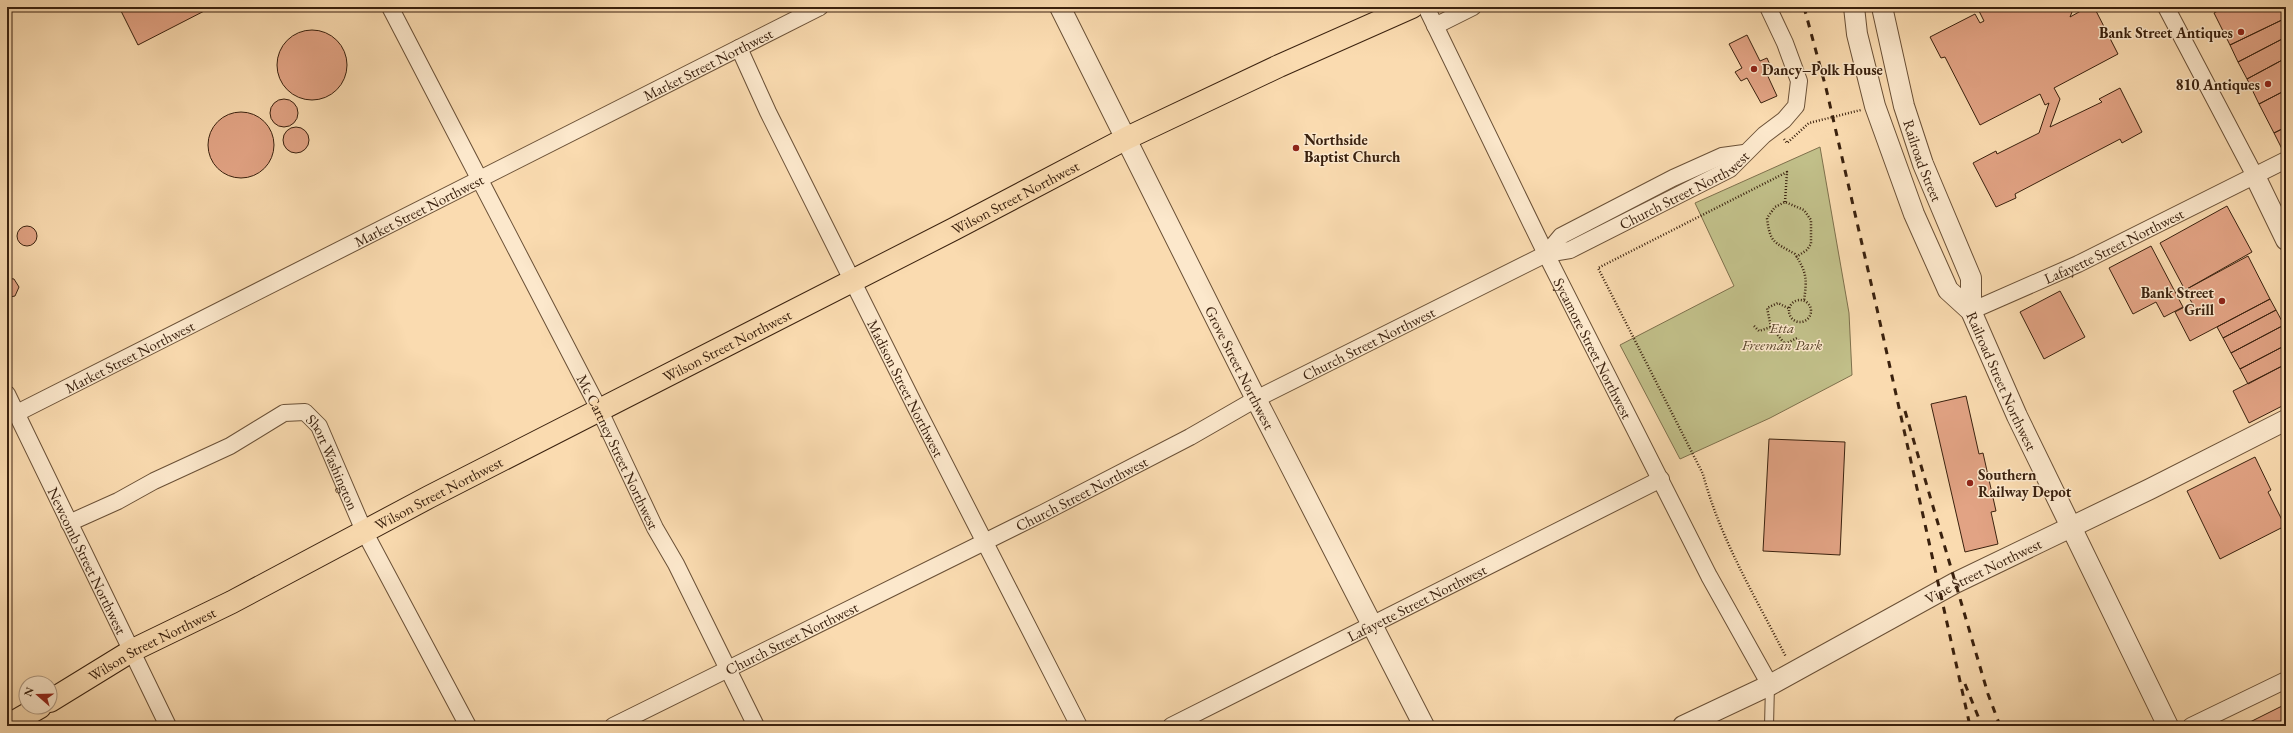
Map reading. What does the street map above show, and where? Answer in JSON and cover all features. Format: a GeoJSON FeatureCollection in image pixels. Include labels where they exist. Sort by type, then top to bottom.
{"type":"FeatureCollection","features":[{"type":"Feature","properties":{"kind":"highway","name":"Wilson Street Northwest"},"geometry":{"type":"LineString","coordinates":[[58,696],[133,650],[232,602],[364,531],[599,409],[854,280],[1126,138],[1279,66],[1412,7]]}},
{"type":"Feature","properties":{"kind":"highway"},"geometry":{"type":"LineString","coordinates":[[7,726],[26,715]]}},
{"type":"Feature","properties":{"kind":"street","name":"Mc Cartney Street Northwest"},"geometry":{"type":"LineString","coordinates":[[390,7],[599,409],[655,528],[676,564],[756,726]]}},
{"type":"Feature","properties":{"kind":"street","name":"Market Street Northwest"},"geometry":{"type":"LineString","coordinates":[[17,413],[820,7]]}},
{"type":"Feature","properties":{"kind":"street","name":"Grove Street Northwest"},"geometry":{"type":"LineString","coordinates":[[1060,7],[1256,399],[1374,624],[1424,726]]}},
{"type":"Feature","properties":{"kind":"street","name":"Sycamore Street Northwest"},"geometry":{"type":"LineString","coordinates":[[1426,7],[1546,254],[1709,576],[1770,685]]}},
{"type":"Feature","properties":{"kind":"street"},"geometry":{"type":"LineString","coordinates":[[1435,26],[1473,7]]}},
{"type":"Feature","properties":{"kind":"street","name":"Church Street Northwest"},"geometry":{"type":"LineString","coordinates":[[613,726],[1190,437],[1256,399],[1546,254],[1570,250],[1577,247],[1730,169],[1744,153],[1784,120],[1796,106],[1798,81],[1785,43],[1768,7]]}},
{"type":"Feature","properties":{"kind":"street","name":"Railroad Street Northwest"},"geometry":{"type":"LineString","coordinates":[[1854,7],[1857,34],[1875,106],[1914,214],[1948,290],[1971,311],[2017,416],[2070,528],[2168,726]]}},
{"type":"Feature","properties":{"kind":"street","name":"Railroad Street"},"geometry":{"type":"LineString","coordinates":[[1882,7],[1906,113],[1926,171],[1971,278],[1971,311]]}},
{"type":"Feature","properties":{"kind":"street"},"geometry":{"type":"LineString","coordinates":[[2166,7],[2256,176],[2286,240]]}},
{"type":"Feature","properties":{"kind":"street","name":"Madison Street Northwest"},"geometry":{"type":"LineString","coordinates":[[739,48],[768,112],[854,280],[983,541],[1079,726]]}},
{"type":"Feature","properties":{"kind":"street","name":"Lafayette Street Northwest"},"geometry":{"type":"LineString","coordinates":[[1971,311],[2078,264],[2286,160]]}},
{"type":"Feature","properties":{"kind":"street","name":"Newcomb Street Northwest"},"geometry":{"type":"LineString","coordinates":[[7,394],[69,523],[133,650],[168,726]]}},
{"type":"Feature","properties":{"kind":"street","name":"Short Washington"},"geometry":{"type":"LineString","coordinates":[[69,523],[118,501],[154,480],[230,446],[284,413],[305,412],[319,426],[364,531],[468,726]]}},
{"type":"Feature","properties":{"kind":"street","name":"Vine Street Northwest"},"geometry":{"type":"LineString","coordinates":[[1683,726],[1770,685],[1946,587],[2070,528],[2286,420]]}},
{"type":"Feature","properties":{"kind":"street","name":"Lafayette Street Northwest"},"geometry":{"type":"LineString","coordinates":[[1171,726],[1661,479]]}},
{"type":"Feature","properties":{"kind":"street"},"geometry":{"type":"LineString","coordinates":[[2191,726],[2286,680]]}},
{"type":"Feature","properties":{"kind":"lane"},"geometry":{"type":"LineString","coordinates":[[1769,726],[1770,685]]}},
{"type":"Feature","properties":{"kind":"path"},"geometry":{"type":"LineString","coordinates":[[1814,122],[1861,110]]}},
{"type":"Feature","properties":{"kind":"path"},"geometry":{"type":"LineString","coordinates":[[1785,202],[1787,172],[1598,268],[1703,474],[1708,495],[1723,530],[1794,672]]}},
{"type":"Feature","properties":{"kind":"path"},"geometry":{"type":"LineString","coordinates":[[1796,257],[1807,250],[1811,244],[1811,220],[1804,210],[1785,202],[1774,207],[1767,218],[1769,235],[1776,243],[1796,257],[1804,268],[1807,282],[1804,301]]}},
{"type":"Feature","properties":{"kind":"path"},"geometry":{"type":"LineString","coordinates":[[1804,301],[1809,304],[1811,311],[1806,320],[1800,322],[1793,320],[1790,314],[1790,309],[1795,302],[1804,301]]}},
{"type":"Feature","properties":{"kind":"path"},"geometry":{"type":"LineString","coordinates":[[1790,309],[1778,304],[1767,308],[1771,327],[1786,344],[1797,338],[1800,342]]}},
{"type":"Feature","properties":{"kind":"path"},"geometry":{"type":"LineString","coordinates":[[1754,326],[1759,330],[1771,327]]}},
{"type":"Feature","properties":{"kind":"green space","name":"Etta Freeman Park"},"geometry":{"type":"Polygon","coordinates":[[[1820,147],[1849,313],[1852,375],[1770,418],[1680,459],[1620,345],[1734,286],[1695,203],[1820,147]]]}},
{"type":"Feature","properties":{"kind":"building"},"geometry":{"type":"Polygon","coordinates":[[[119,7],[212,7],[138,45],[119,7]]]}},
{"type":"Feature","properties":{"kind":"building"},"geometry":{"type":"Polygon","coordinates":[[[1986,7],[2074,7],[2070,17],[2088,7],[2094,7],[2118,54],[2054,88],[2060,99],[2050,127],[2102,102],[2099,99],[2120,88],[2142,132],[2122,143],[2120,139],[2015,194],[2016,198],[1996,207],[1973,163],[1996,151],[1997,154],[2039,133],[2049,103],[2045,105],[2040,94],[1980,125],[1945,57],[1941,58],[1930,37],[1975,14],[1980,23],[1984,21],[1979,11],[1986,7]]]}},
{"type":"Feature","properties":{"kind":"building","name":"Bank Street Antiques"},"geometry":{"type":"Polygon","coordinates":[[[2225,7],[2280,7],[2286,18],[2230,45],[2214,13],[2225,7]]]}},
{"type":"Feature","properties":{"kind":"building"},"geometry":{"type":"Polygon","coordinates":[[[2286,18],[2286,37],[2238,62],[2230,45],[2286,18]]]}},
{"type":"Feature","properties":{"kind":"building"},"geometry":{"type":"Polygon","coordinates":[[[305,30],[319,30],[332,36],[341,45],[345,51],[347,65],[345,79],[337,90],[326,98],[319,100],[305,100],[298,98],[287,90],[279,79],[277,72],[277,58],[279,51],[287,40],[298,32],[305,30]]]}},
{"type":"Feature","properties":{"kind":"building","name":"Dancy–Polk House"},"geometry":{"type":"Polygon","coordinates":[[[1747,35],[1760,61],[1767,58],[1771,67],[1765,70],[1777,96],[1761,103],[1747,78],[1741,81],[1735,72],[1742,68],[1729,44],[1747,35]]]}},
{"type":"Feature","properties":{"kind":"building"},"geometry":{"type":"Polygon","coordinates":[[[2286,37],[2286,58],[2247,79],[2238,62],[2286,37]]]}},
{"type":"Feature","properties":{"kind":"building","name":"810 Antiques"},"geometry":{"type":"Polygon","coordinates":[[[2286,58],[2286,90],[2259,104],[2247,79],[2286,58]]]}},
{"type":"Feature","properties":{"kind":"building"},"geometry":{"type":"Polygon","coordinates":[[[2286,90],[2286,127],[2274,133],[2259,104],[2286,90]]]}},
{"type":"Feature","properties":{"kind":"building"},"geometry":{"type":"Polygon","coordinates":[[[284,99],[294,103],[298,113],[294,123],[284,127],[274,123],[270,113],[274,103],[284,99]]]}},
{"type":"Feature","properties":{"kind":"building"},"geometry":{"type":"Polygon","coordinates":[[[241,112],[254,115],[264,122],[271,132],[274,145],[271,158],[264,168],[254,175],[241,178],[228,175],[218,168],[211,158],[208,145],[211,132],[218,122],[228,115],[241,112]]]}},
{"type":"Feature","properties":{"kind":"building"},"geometry":{"type":"Polygon","coordinates":[[[296,127],[305,131],[309,140],[305,149],[296,153],[287,149],[283,140],[287,131],[296,127]]]}},
{"type":"Feature","properties":{"kind":"building"},"geometry":{"type":"Polygon","coordinates":[[[2286,127],[2286,149],[2283,151],[2274,133],[2286,127]]]}},
{"type":"Feature","properties":{"kind":"building"},"geometry":{"type":"Polygon","coordinates":[[[2227,206],[2252,252],[2185,290],[2160,243],[2227,206]]]}},
{"type":"Feature","properties":{"kind":"building"},"geometry":{"type":"Polygon","coordinates":[[[27,226],[34,229],[37,236],[34,243],[27,246],[20,243],[17,236],[20,229],[27,226]]]}},
{"type":"Feature","properties":{"kind":"building"},"geometry":{"type":"Polygon","coordinates":[[[2151,246],[2183,307],[2164,317],[2156,302],[2133,314],[2109,268],[2151,246]]]}},
{"type":"Feature","properties":{"kind":"building"},"geometry":{"type":"Polygon","coordinates":[[[2248,256],[2270,299],[2190,341],[2175,312],[2192,303],[2185,290],[2248,256]]]}},
{"type":"Feature","properties":{"kind":"building"},"geometry":{"type":"Polygon","coordinates":[[[7,278],[14,279],[19,287],[15,296],[7,297],[7,278]]]}},
{"type":"Feature","properties":{"kind":"building"},"geometry":{"type":"Polygon","coordinates":[[[2060,291],[2085,337],[2044,359],[2020,312],[2060,291]]]}},
{"type":"Feature","properties":{"kind":"building"},"geometry":{"type":"Polygon","coordinates":[[[2270,299],[2276,310],[2223,338],[2217,327],[2270,299]]]}},
{"type":"Feature","properties":{"kind":"building"},"geometry":{"type":"Polygon","coordinates":[[[2276,310],[2284,325],[2231,353],[2223,338],[2276,310]]]}},
{"type":"Feature","properties":{"kind":"building"},"geometry":{"type":"Polygon","coordinates":[[[2284,325],[2286,329],[2286,345],[2240,369],[2231,353],[2284,325]]]}},
{"type":"Feature","properties":{"kind":"building"},"geometry":{"type":"Polygon","coordinates":[[[2286,345],[2286,364],[2248,384],[2240,369],[2286,345]]]}},
{"type":"Feature","properties":{"kind":"building"},"geometry":{"type":"Polygon","coordinates":[[[2286,364],[2286,404],[2249,423],[2233,391],[2286,364]]]}},
{"type":"Feature","properties":{"kind":"building","name":"Southern Railway Depot"},"geometry":{"type":"Polygon","coordinates":[[[1966,396],[1979,454],[1983,453],[1996,511],[1991,512],[1998,544],[1965,552],[1931,404],[1966,396]]]}},
{"type":"Feature","properties":{"kind":"building"},"geometry":{"type":"Polygon","coordinates":[[[1769,439],[1845,442],[1840,555],[1763,551],[1769,439]]]}},
{"type":"Feature","properties":{"kind":"building"},"geometry":{"type":"Polygon","coordinates":[[[2255,457],[2271,490],[2268,492],[2285,526],[2220,559],[2187,491],[2255,457]]]}},
{"type":"Feature","properties":{"kind":"building"},"geometry":{"type":"Polygon","coordinates":[[[2286,704],[2286,726],[2242,726],[2286,704]]]}},
{"type":"Feature","properties":{"kind":"railway"},"geometry":{"type":"LineString","coordinates":[[1804,7],[1826,88],[1970,726]]}},
{"type":"Feature","properties":{"kind":"railway"},"geometry":{"type":"LineString","coordinates":[[1905,411],[1988,694],[2000,726]]}},
{"type":"Feature","properties":{"kind":"railway"},"geometry":{"type":"LineString","coordinates":[[1965,684],[1982,726]]}},
{"type":"Feature","properties":{"kind":"place","name":"Bank Street Antiques"},"geometry":{"type":"Point","coordinates":[2241,32]}},
{"type":"Feature","properties":{"kind":"place","name":"Dancy–Polk House"},"geometry":{"type":"Point","coordinates":[1754,69]}},
{"type":"Feature","properties":{"kind":"place","name":"810 Antiques"},"geometry":{"type":"Point","coordinates":[2268,84]}},
{"type":"Feature","properties":{"kind":"place","name":"Northside Baptist Church"},"geometry":{"type":"Point","coordinates":[1296,148]}},
{"type":"Feature","properties":{"kind":"place","name":"Bank Street Grill"},"geometry":{"type":"Point","coordinates":[2222,301]}},
{"type":"Feature","properties":{"kind":"place","name":"Southern Railway Depot"},"geometry":{"type":"Point","coordinates":[1970,483]}}]}
